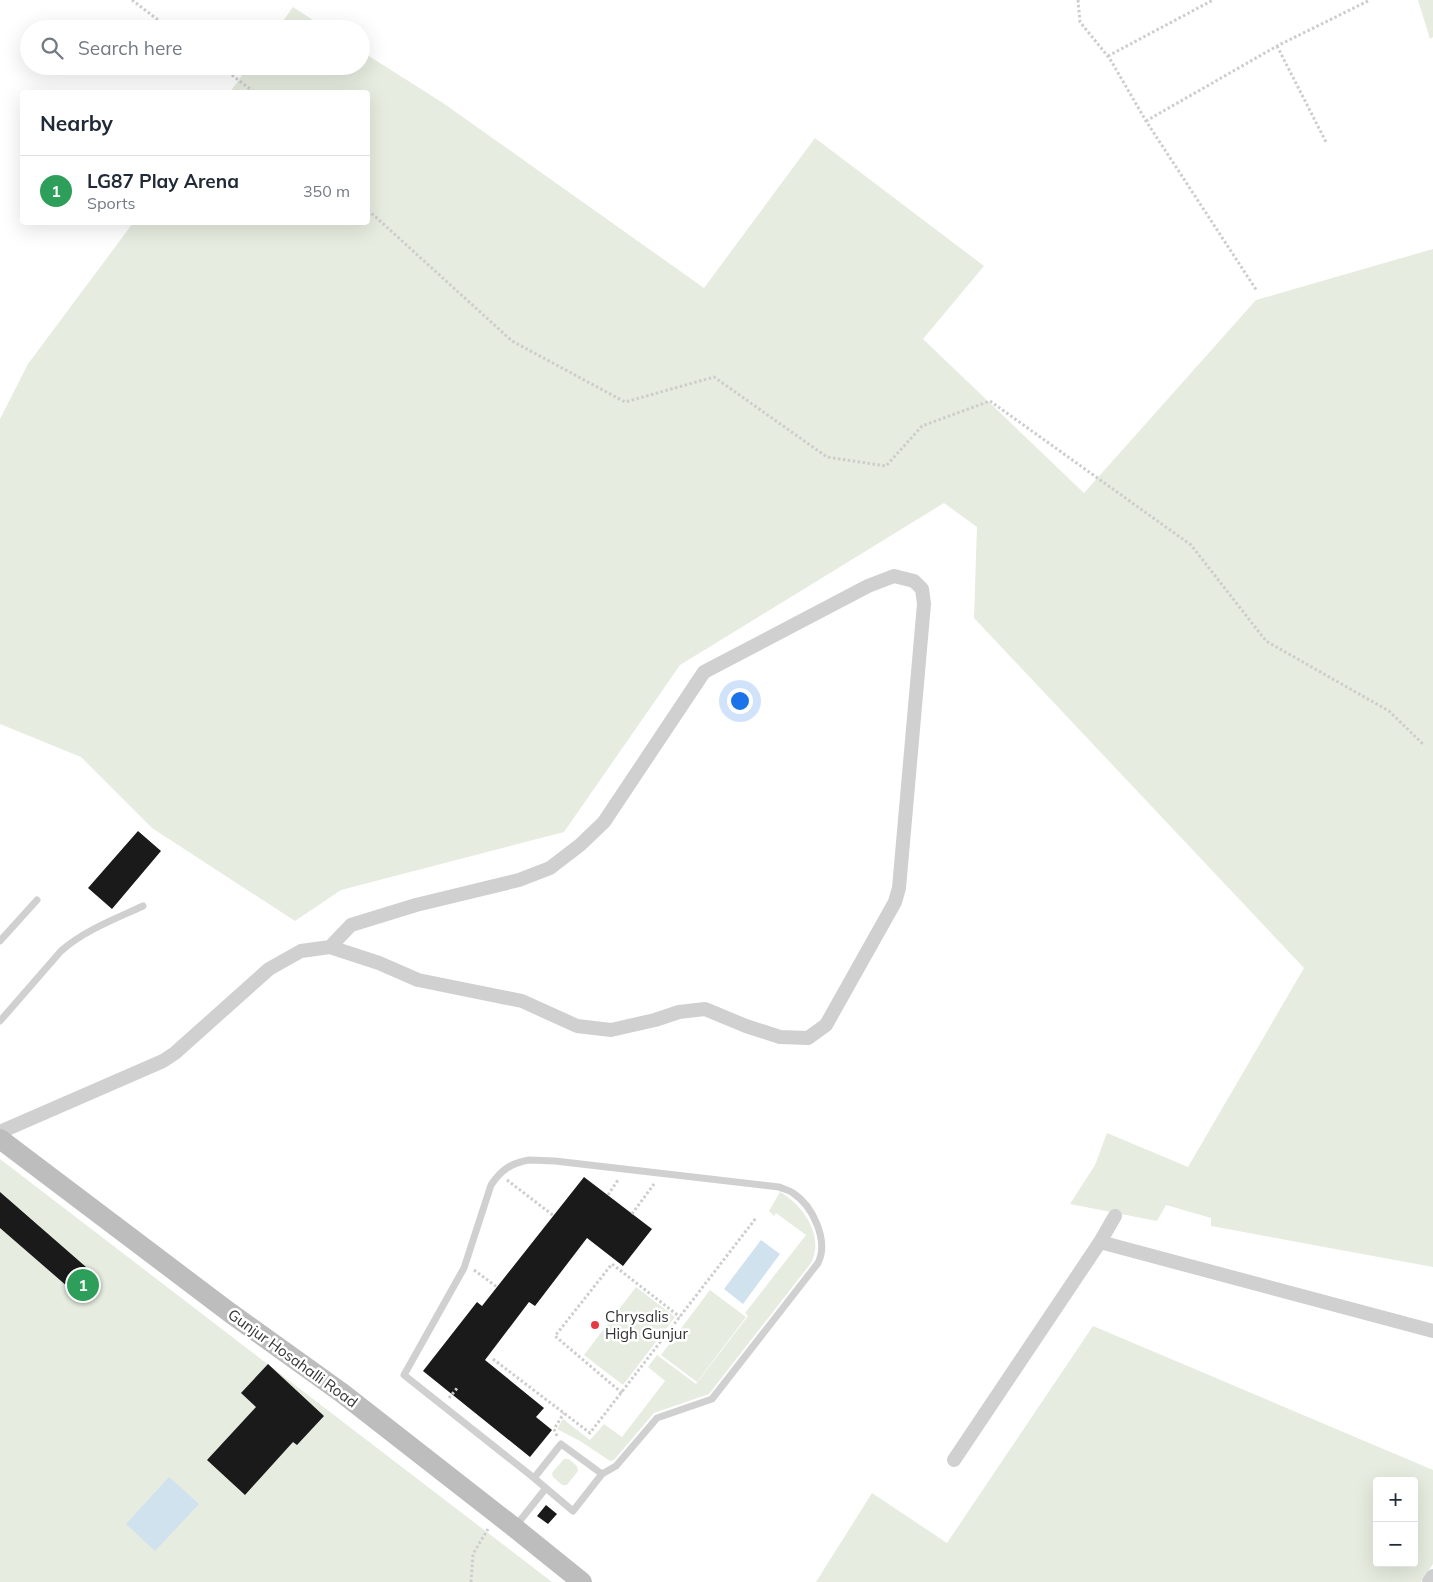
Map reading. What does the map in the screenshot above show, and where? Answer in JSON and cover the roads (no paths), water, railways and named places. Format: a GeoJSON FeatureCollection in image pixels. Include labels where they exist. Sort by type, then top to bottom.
{"type":"FeatureCollection","features":[{"type":"Feature","properties":{"kind":"street"},"geometry":{"type":"LineString","coordinates":[[0,1132],[163,1061],[175,1053],[270,969],[301,951],[330,947],[379,963],[418,980],[522,1001],[577,1026],[611,1030],[655,1020],[679,1012],[705,1009],[746,1026],[780,1037],[808,1038],[826,1025],[895,902],[899,888],[924,604],[922,589],[914,581],[894,576],[868,586],[704,672],[604,822],[580,845],[550,868],[519,880],[416,905],[351,925],[330,947]]}},
{"type":"Feature","properties":{"kind":"street","name":"Gunjur Hosahalli Road"},"geometry":{"type":"LineString","coordinates":[[0,1139],[229,1312],[342,1393],[582,1582]]}},
{"type":"Feature","properties":{"kind":"street"},"geometry":{"type":"LineString","coordinates":[[954,1460],[1116,1216]]}},
{"type":"Feature","properties":{"kind":"street"},"geometry":{"type":"LineString","coordinates":[[1100,1242],[1433,1331]]}},
{"type":"Feature","properties":{"kind":"street"},"geometry":{"type":"LineString","coordinates":[[1429,1582],[1433,1576]]}},
{"type":"Feature","properties":{"kind":"lane"},"geometry":{"type":"LineString","coordinates":[[0,941],[37,900]]}},
{"type":"Feature","properties":{"kind":"lane"},"geometry":{"type":"LineString","coordinates":[[0,1020],[72,942],[86,932],[143,906]]}},
{"type":"Feature","properties":{"kind":"lane"},"geometry":{"type":"LineString","coordinates":[[530,1160],[555,1161],[779,1187],[793,1193],[804,1202],[813,1216],[822,1248],[821,1258],[818,1263],[712,1399],[657,1418],[616,1466],[602,1474],[573,1511],[404,1375],[466,1264],[491,1184],[498,1174],[509,1166],[530,1160]]}},
{"type":"Feature","properties":{"kind":"lane"},"geometry":{"type":"LineString","coordinates":[[534,1478],[561,1444],[602,1474]]}},
{"type":"Feature","properties":{"kind":"lane"},"geometry":{"type":"LineString","coordinates":[[514,1528],[546,1488]]}},
{"type":"Feature","properties":{"kind":"water"},"geometry":{"type":"Polygon","coordinates":[[[761,1240],[780,1254],[743,1304],[724,1289],[761,1240]]]}},
{"type":"Feature","properties":{"kind":"water"},"geometry":{"type":"Polygon","coordinates":[[[169,1477],[199,1504],[155,1551],[126,1524],[169,1477]]]}},
{"type":"Feature","properties":{"kind":"place","name":"LG87 Play Arena"},"geometry":{"type":"Point","coordinates":[83,1285]}},
{"type":"Feature","properties":{"kind":"place","name":"Chrysalis High Gunjur"},"geometry":{"type":"Point","coordinates":[595,1325]}}]}
